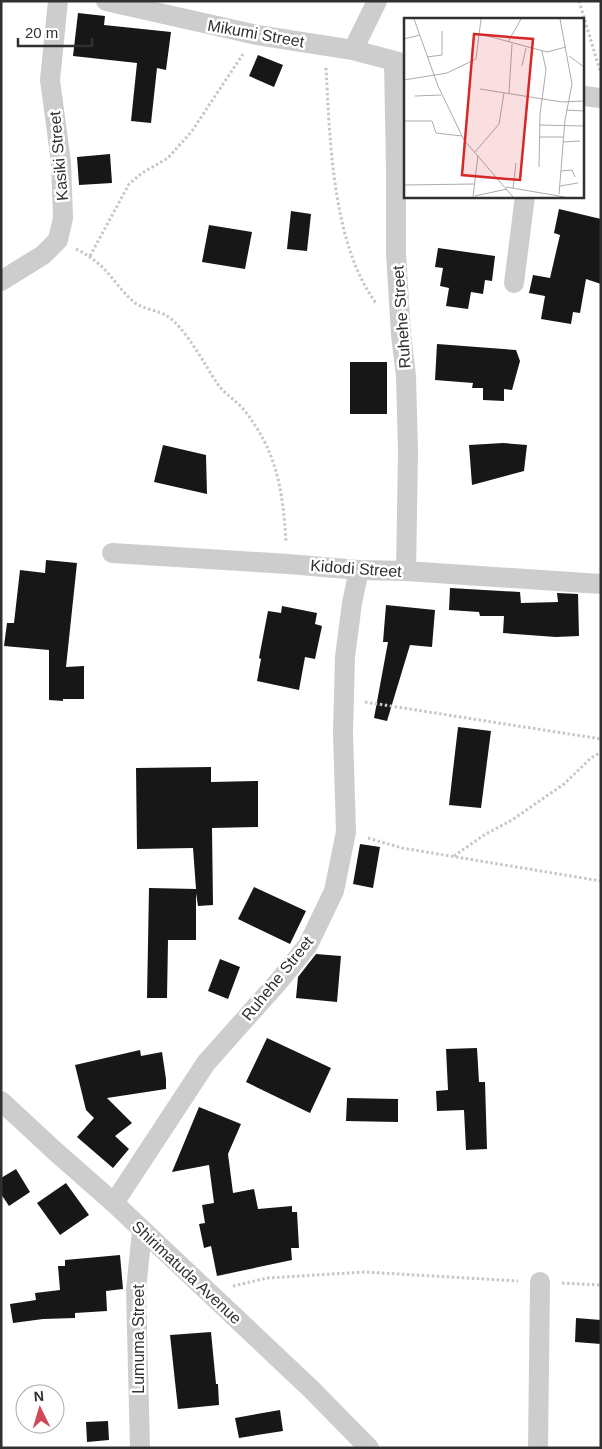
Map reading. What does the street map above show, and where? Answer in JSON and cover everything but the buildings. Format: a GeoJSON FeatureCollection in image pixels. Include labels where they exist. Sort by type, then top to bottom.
{"type":"FeatureCollection","features":[{"type":"Feature","properties":{"kind":"street","name":"Kasiki Street"},"geometry":{"type":"LineString","coordinates":[[58,1],[50,80],[61,162],[63,218],[58,240]]}},
{"type":"Feature","properties":{"kind":"street","name":"Mikumi Street"},"geometry":{"type":"LineString","coordinates":[[106,1],[256,35],[353,50],[400,63]]}},
{"type":"Feature","properties":{"kind":"street"},"geometry":{"type":"LineString","coordinates":[[353,50],[377,1]]}},
{"type":"Feature","properties":{"kind":"street","name":"Ruhehe Street"},"geometry":{"type":"LineString","coordinates":[[400,63],[396,168],[396,253],[408,452],[406,571]]}},
{"type":"Feature","properties":{"kind":"street"},"geometry":{"type":"LineString","coordinates":[[584,96],[601,98]]}},
{"type":"Feature","properties":{"kind":"street"},"geometry":{"type":"LineString","coordinates":[[514,283],[525,198]]}},
{"type":"Feature","properties":{"kind":"street"},"geometry":{"type":"LineString","coordinates":[[1,281],[43,255],[58,240]]}},
{"type":"Feature","properties":{"kind":"street","name":"Kidodi Street"},"geometry":{"type":"LineString","coordinates":[[112,553],[601,584]]}},
{"type":"Feature","properties":{"kind":"street","name":"Ruhehe Street"},"geometry":{"type":"LineString","coordinates":[[114,1203],[206,1062],[279,981],[308,945],[334,891],[346,832],[343,733],[345,657],[352,603],[359,570]]}},
{"type":"Feature","properties":{"kind":"street","name":"Shirimatuda Avenue"},"geometry":{"type":"LineString","coordinates":[[1,1101],[114,1203],[311,1389],[369,1448]]}},
{"type":"Feature","properties":{"kind":"street","name":"Lumuma Street"},"geometry":{"type":"LineString","coordinates":[[140,1448],[136,1290],[142,1230]]}},
{"type":"Feature","properties":{"kind":"street"},"geometry":{"type":"LineString","coordinates":[[538,1448],[540,1282]]}},
{"type":"Feature","properties":{"kind":"path"},"geometry":{"type":"LineString","coordinates":[[579,1],[601,74]]}},
{"type":"Feature","properties":{"kind":"path"},"geometry":{"type":"LineString","coordinates":[[90,256],[129,184],[142,173],[168,158],[192,131],[256,35]]}},
{"type":"Feature","properties":{"kind":"path"},"geometry":{"type":"LineString","coordinates":[[324,45],[332,162],[344,231],[360,277],[380,308]]}},
{"type":"Feature","properties":{"kind":"path"},"geometry":{"type":"LineString","coordinates":[[58,240],[90,256],[106,270],[120,288],[137,304],[168,316],[183,331],[220,388],[243,408],[269,451],[278,477],[284,513],[288,564]]}},
{"type":"Feature","properties":{"kind":"path"},"geometry":{"type":"LineString","coordinates":[[344,699],[601,739]]}},
{"type":"Feature","properties":{"kind":"path"},"geometry":{"type":"LineString","coordinates":[[454,856],[484,835],[533,806],[564,784],[591,758],[601,752]]}},
{"type":"Feature","properties":{"kind":"path"},"geometry":{"type":"LineString","coordinates":[[346,832],[402,848],[601,881]]}},
{"type":"Feature","properties":{"kind":"path"},"geometry":{"type":"LineString","coordinates":[[208,1292],[267,1278],[365,1272],[601,1286]]}}]}
